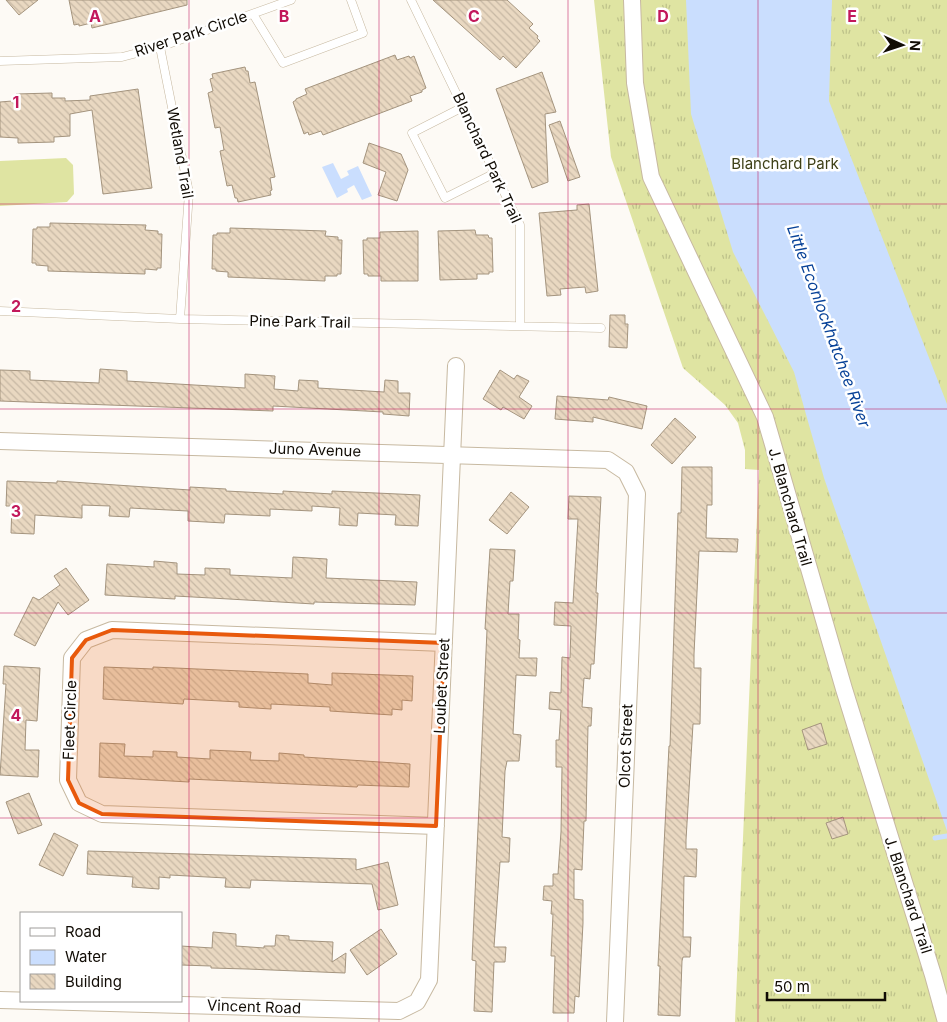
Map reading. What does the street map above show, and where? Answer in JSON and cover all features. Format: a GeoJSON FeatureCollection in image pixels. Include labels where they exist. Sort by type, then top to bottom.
{"type":"FeatureCollection","features":[{"type":"Feature","properties":{"kind":"street","name":"J. Blanchard Trail"},"geometry":{"type":"LineString","coordinates":[[632,0],[635,83],[651,177],[765,418],[846,698],[946,1022]]}},
{"type":"Feature","properties":{"kind":"street","name":"Loubet Street"},"geometry":{"type":"LineString","coordinates":[[417,1002],[428,980],[456,366]]}},
{"type":"Feature","properties":{"kind":"street","name":"Juno Avenue"},"geometry":{"type":"LineString","coordinates":[[0,441],[608,460],[626,472]]}},
{"type":"Feature","properties":{"kind":"street","name":"Olcot Street"},"geometry":{"type":"LineString","coordinates":[[615,1022],[637,494],[626,472]]}},
{"type":"Feature","properties":{"kind":"street","name":"Fleet Circle"},"geometry":{"type":"LineString","coordinates":[[436,826],[102,814],[79,803],[68,780],[72,658],[86,640],[112,630],[444,643]]}},
{"type":"Feature","properties":{"kind":"street","name":"Vincent Road"},"geometry":{"type":"LineString","coordinates":[[0,1000],[20,1001]]}},
{"type":"Feature","properties":{"kind":"street","name":"Vincent Road"},"geometry":{"type":"LineString","coordinates":[[72,1002],[398,1011],[417,1002]]}},
{"type":"Feature","properties":{"kind":"lane","name":"River Park Circle"},"geometry":{"type":"LineString","coordinates":[[0,61],[122,57],[160,47],[290,0]]}},
{"type":"Feature","properties":{"kind":"lane"},"geometry":{"type":"LineString","coordinates":[[253,14],[283,64],[363,33],[350,0]]}},
{"type":"Feature","properties":{"kind":"lane","name":"Blanchard Park Trail"},"geometry":{"type":"LineString","coordinates":[[411,0],[520,225],[520,326]]}},
{"type":"Feature","properties":{"kind":"lane","name":"Wetland Trail"},"geometry":{"type":"LineString","coordinates":[[160,47],[189,193],[180,320]]}},
{"type":"Feature","properties":{"kind":"lane"},"geometry":{"type":"LineString","coordinates":[[463,107],[412,132],[445,198],[495,173]]}},
{"type":"Feature","properties":{"kind":"lane","name":"Pine Park Trail"},"geometry":{"type":"LineString","coordinates":[[0,311],[180,320],[601,328]]}},
{"type":"Feature","properties":{"kind":"highlighted area"},"geometry":{"type":"Polygon","coordinates":[[[112,630],[444,643],[436,826],[102,814],[79,803],[68,780],[72,658],[86,640],[112,630]]]}},
{"type":"Feature","properties":{"kind":"green space","name":"Blanchard Park"},"geometry":{"type":"Polygon","coordinates":[[[594,0],[947,0],[947,1022],[735,1022],[759,470],[745,469],[745,450],[738,423],[725,405],[683,368],[611,157],[594,0]]]}},
{"type":"Feature","properties":{"kind":"green space"},"geometry":{"type":"Polygon","coordinates":[[[66,158],[73,165],[74,194],[67,202],[0,206],[0,161],[66,158]]]}},
{"type":"Feature","properties":{"kind":"water","name":"Little Econlockhatchee River"},"geometry":{"type":"Polygon","coordinates":[[[686,0],[832,0],[829,101],[947,404],[947,831],[824,478],[794,372],[733,252],[691,114],[686,0]]]}},
{"type":"Feature","properties":{"kind":"water"},"geometry":{"type":"Polygon","coordinates":[[[333,163],[341,179],[349,175],[347,171],[358,166],[372,196],[362,200],[354,185],[347,189],[348,192],[337,198],[322,167],[333,163]]]}},
{"type":"Feature","properties":{"kind":"building"},"geometry":{"type":"Polygon","coordinates":[[[6,0],[38,0],[19,15],[6,0]]]}},
{"type":"Feature","properties":{"kind":"building"},"geometry":{"type":"Polygon","coordinates":[[[69,0],[187,0],[187,5],[92,28],[91,23],[79,26],[79,24],[74,25],[69,0]]]}},
{"type":"Feature","properties":{"kind":"building"},"geometry":{"type":"Polygon","coordinates":[[[433,0],[507,0],[533,24],[529,28],[538,36],[537,38],[540,41],[516,68],[503,56],[500,60],[433,0]]]}},
{"type":"Feature","properties":{"kind":"building"},"geometry":{"type":"Polygon","coordinates":[[[395,55],[397,60],[414,56],[426,88],[422,92],[410,96],[412,101],[323,135],[321,131],[309,135],[308,132],[304,134],[293,102],[307,94],[305,89],[395,55]]]}},
{"type":"Feature","properties":{"kind":"building"},"geometry":{"type":"Polygon","coordinates":[[[245,67],[246,71],[248,71],[250,83],[255,82],[275,177],[270,178],[271,195],[238,202],[232,185],[227,186],[220,151],[224,150],[220,127],[215,128],[208,93],[213,91],[210,79],[213,78],[212,74],[245,67]]]}},
{"type":"Feature","properties":{"kind":"building"},"geometry":{"type":"Polygon","coordinates":[[[542,72],[556,112],[545,114],[548,182],[532,188],[496,89],[542,72]]]}},
{"type":"Feature","properties":{"kind":"building"},"geometry":{"type":"Polygon","coordinates":[[[138,89],[152,188],[103,194],[92,110],[70,114],[70,136],[54,137],[54,142],[18,143],[18,138],[0,137],[0,102],[16,99],[16,94],[52,93],[52,98],[65,98],[65,101],[90,100],[90,96],[138,89]]]}},
{"type":"Feature","properties":{"kind":"building"},"geometry":{"type":"Polygon","coordinates":[[[560,121],[580,177],[568,181],[549,125],[560,121]]]}},
{"type":"Feature","properties":{"kind":"building"},"geometry":{"type":"Polygon","coordinates":[[[369,143],[401,154],[408,170],[397,201],[378,195],[386,172],[363,163],[369,143]]]}},
{"type":"Feature","properties":{"kind":"building"},"geometry":{"type":"Polygon","coordinates":[[[589,204],[598,291],[586,293],[585,287],[560,289],[561,295],[547,296],[539,213],[577,210],[577,205],[589,204]]]}},
{"type":"Feature","properties":{"kind":"building"},"geometry":{"type":"Polygon","coordinates":[[[50,223],[146,225],[145,230],[158,231],[158,234],[162,234],[161,268],[157,268],[157,270],[145,269],[145,274],[48,271],[48,266],[32,263],[33,229],[37,229],[37,227],[50,227],[50,223]]]}},
{"type":"Feature","properties":{"kind":"building"},"geometry":{"type":"Polygon","coordinates":[[[230,228],[326,231],[325,236],[338,237],[338,240],[342,240],[341,274],[325,276],[325,281],[228,277],[228,272],[212,269],[213,235],[217,235],[217,233],[230,233],[230,228]]]}},
{"type":"Feature","properties":{"kind":"building"},"geometry":{"type":"Polygon","coordinates":[[[475,230],[476,235],[488,235],[489,238],[492,238],[493,272],[477,274],[477,279],[440,280],[438,231],[475,230]]]}},
{"type":"Feature","properties":{"kind":"building"},"geometry":{"type":"Polygon","coordinates":[[[418,231],[418,281],[381,281],[381,276],[368,276],[368,274],[364,274],[363,240],[367,240],[367,238],[380,238],[380,232],[418,231]]]}},
{"type":"Feature","properties":{"kind":"building"},"geometry":{"type":"Polygon","coordinates":[[[610,315],[625,315],[625,324],[628,324],[627,348],[609,347],[610,315]]]}},
{"type":"Feature","properties":{"kind":"building"},"geometry":{"type":"Polygon","coordinates":[[[100,369],[127,371],[127,381],[245,388],[245,374],[275,376],[274,389],[298,391],[299,380],[318,381],[318,388],[384,392],[385,380],[398,381],[398,393],[410,393],[409,416],[383,414],[383,412],[273,406],[273,411],[0,401],[0,370],[30,371],[30,380],[99,383],[100,369]]]}},
{"type":"Feature","properties":{"kind":"building"},"geometry":{"type":"Polygon","coordinates":[[[500,370],[514,379],[517,375],[529,381],[519,397],[532,406],[524,419],[503,407],[501,410],[483,399],[500,370]]]}},
{"type":"Feature","properties":{"kind":"building"},"geometry":{"type":"Polygon","coordinates":[[[557,396],[608,400],[609,397],[647,406],[642,429],[593,417],[593,422],[555,419],[557,396]]]}},
{"type":"Feature","properties":{"kind":"building"},"geometry":{"type":"Polygon","coordinates":[[[675,418],[696,437],[672,464],[651,445],[675,418]]]}},
{"type":"Feature","properties":{"kind":"building"},"geometry":{"type":"Polygon","coordinates":[[[682,467],[712,467],[712,505],[707,505],[706,538],[738,539],[737,552],[699,551],[694,668],[701,668],[700,724],[693,724],[686,840],[686,849],[697,849],[696,877],[684,876],[683,937],[691,937],[690,957],[683,957],[682,961],[680,1016],[658,1015],[660,966],[658,966],[670,746],[678,513],[681,513],[682,467]]]}},
{"type":"Feature","properties":{"kind":"building"},"geometry":{"type":"Polygon","coordinates":[[[7,481],[57,483],[57,481],[190,490],[190,487],[283,494],[283,491],[332,494],[332,491],[420,495],[418,526],[395,525],[396,515],[358,513],[357,526],[339,525],[340,508],[312,506],[312,511],[270,509],[270,516],[225,514],[224,523],[188,521],[188,511],[130,508],[129,517],[109,516],[110,506],[82,505],[82,518],[35,515],[34,534],[11,533],[12,506],[6,506],[7,481]]]}},
{"type":"Feature","properties":{"kind":"building"},"geometry":{"type":"Polygon","coordinates":[[[511,492],[529,507],[507,534],[489,520],[511,492]]]}},
{"type":"Feature","properties":{"kind":"building"},"geometry":{"type":"Polygon","coordinates":[[[569,496],[601,497],[594,664],[591,664],[590,679],[584,678],[582,707],[592,708],[591,726],[588,726],[586,821],[584,821],[582,870],[574,869],[574,899],[583,900],[579,997],[575,996],[574,1013],[553,1013],[555,956],[551,956],[552,901],[543,900],[544,886],[553,886],[553,874],[558,874],[561,832],[562,767],[556,767],[556,740],[559,740],[561,710],[549,709],[550,692],[561,693],[562,657],[570,658],[571,626],[554,625],[555,602],[573,603],[578,519],[568,519],[569,496]]]}},
{"type":"Feature","properties":{"kind":"building"},"geometry":{"type":"Polygon","coordinates":[[[490,549],[515,550],[513,581],[510,581],[508,614],[519,614],[519,658],[537,658],[536,676],[516,675],[513,734],[521,735],[519,761],[507,761],[505,771],[502,837],[510,838],[509,862],[500,862],[494,947],[506,947],[505,962],[494,962],[492,1012],[474,1011],[476,961],[472,960],[490,549]]]}},
{"type":"Feature","properties":{"kind":"building"},"geometry":{"type":"Polygon","coordinates":[[[293,557],[327,559],[326,578],[417,582],[415,605],[314,602],[314,604],[175,596],[175,599],[105,595],[107,564],[154,567],[154,561],[177,563],[177,574],[205,575],[205,568],[230,569],[230,575],[292,578],[293,557]]]}},
{"type":"Feature","properties":{"kind":"building"},"geometry":{"type":"Polygon","coordinates":[[[66,568],[89,600],[68,615],[58,602],[35,646],[14,635],[33,597],[39,600],[60,585],[54,576],[66,568]]]}},
{"type":"Feature","properties":{"kind":"building"},"geometry":{"type":"Polygon","coordinates":[[[4,666],[40,668],[37,721],[26,720],[25,750],[39,750],[38,777],[0,775],[6,684],[3,684],[4,666]]]}},
{"type":"Feature","properties":{"kind":"building"},"geometry":{"type":"Polygon","coordinates":[[[104,667],[153,669],[153,667],[308,674],[308,683],[332,685],[332,673],[413,676],[412,701],[402,700],[402,710],[392,709],[392,715],[330,711],[330,707],[271,704],[271,709],[239,707],[239,702],[184,699],[183,704],[103,699],[104,667]]]}},
{"type":"Feature","properties":{"kind":"building"},"geometry":{"type":"Polygon","coordinates":[[[821,723],[827,744],[808,750],[802,730],[821,723]]]}},
{"type":"Feature","properties":{"kind":"building"},"geometry":{"type":"Polygon","coordinates":[[[100,743],[125,744],[124,756],[153,757],[153,751],[177,752],[177,757],[210,759],[210,750],[251,752],[250,760],[279,761],[279,753],[304,755],[304,757],[410,764],[409,787],[358,785],[357,787],[189,779],[189,782],[99,777],[100,743]]]}},
{"type":"Feature","properties":{"kind":"building"},"geometry":{"type":"Polygon","coordinates":[[[29,793],[42,825],[18,834],[6,802],[29,793]]]}},
{"type":"Feature","properties":{"kind":"building"},"geometry":{"type":"Polygon","coordinates":[[[843,817],[848,834],[832,839],[826,823],[843,817]]]}},
{"type":"Feature","properties":{"kind":"building"},"geometry":{"type":"Polygon","coordinates":[[[54,833],[78,845],[63,876],[39,865],[54,833]]]}},
{"type":"Feature","properties":{"kind":"building"},"geometry":{"type":"Polygon","coordinates":[[[88,851],[356,859],[356,870],[388,862],[398,905],[378,910],[372,884],[251,880],[250,888],[225,887],[226,878],[170,875],[170,878],[159,877],[159,889],[132,887],[133,877],[87,874],[88,851]]]}},
{"type":"Feature","properties":{"kind":"building"},"geometry":{"type":"Polygon","coordinates":[[[381,929],[397,954],[367,975],[350,950],[381,929]]]}},
{"type":"Feature","properties":{"kind":"building"},"geometry":{"type":"Polygon","coordinates":[[[213,932],[236,934],[236,946],[264,948],[264,946],[275,946],[276,935],[289,936],[289,940],[333,942],[332,962],[346,953],[345,973],[211,968],[211,966],[182,965],[182,946],[212,948],[213,932]]]}},
{"type":"Feature","properties":{"kind":"waterway"},"geometry":{"type":"LineString","coordinates":[[935,838],[947,836]]}}]}
